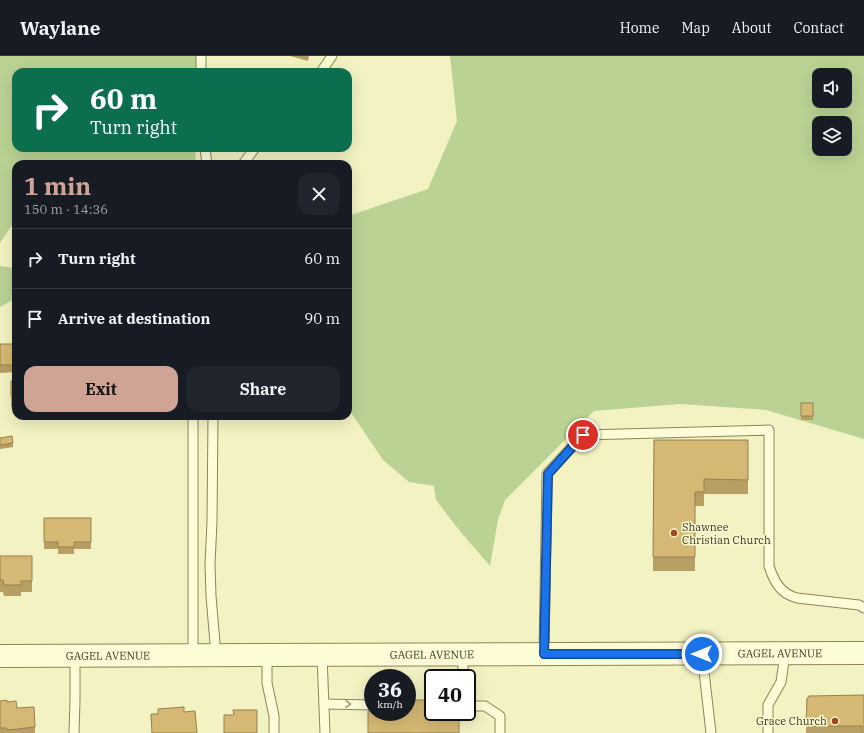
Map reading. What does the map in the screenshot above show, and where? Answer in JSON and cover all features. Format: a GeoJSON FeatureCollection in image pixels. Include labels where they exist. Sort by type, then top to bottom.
{"type":"FeatureCollection","features":[{"type":"Feature","properties":{"kind":"street","name":"GAGEL AVENUE"},"geometry":{"type":"LineString","coordinates":[[0,656],[864,653]]}},
{"type":"Feature","properties":{"kind":"lane"},"geometry":{"type":"LineString","coordinates":[[201,56],[201,68]]}},
{"type":"Feature","properties":{"kind":"lane"},"geometry":{"type":"LineString","coordinates":[[324,68],[332,56]]}},
{"type":"Feature","properties":{"kind":"lane"},"geometry":{"type":"LineString","coordinates":[[193,420],[193,655]]}},
{"type":"Feature","properties":{"kind":"lane"},"geometry":{"type":"LineString","coordinates":[[213,420],[210,564],[216,655]]}},
{"type":"Feature","properties":{"kind":"lane"},"geometry":{"type":"LineString","coordinates":[[544,654],[548,474],[583,435],[769,430],[769,566],[776,584],[782,591],[790,596],[859,605],[864,608]]}},
{"type":"Feature","properties":{"kind":"lane"},"geometry":{"type":"LineString","coordinates":[[463,654],[463,669]]}},
{"type":"Feature","properties":{"kind":"lane"},"geometry":{"type":"LineString","coordinates":[[702,654],[711,733]]}},
{"type":"Feature","properties":{"kind":"lane"},"geometry":{"type":"LineString","coordinates":[[768,733],[768,705],[781,682],[785,654]]}},
{"type":"Feature","properties":{"kind":"lane"},"geometry":{"type":"LineString","coordinates":[[267,655],[267,683],[274,716],[274,733]]}},
{"type":"Feature","properties":{"kind":"lane"},"geometry":{"type":"LineString","coordinates":[[322,655],[325,733]]}},
{"type":"Feature","properties":{"kind":"lane"},"geometry":{"type":"LineString","coordinates":[[74,733],[75,656]]}},
{"type":"Feature","properties":{"kind":"lane"},"geometry":{"type":"LineString","coordinates":[[324,704],[364,705]]}},
{"type":"Feature","properties":{"kind":"lane"},"geometry":{"type":"LineString","coordinates":[[476,706],[485,706],[500,716],[500,733]]}},
{"type":"Feature","properties":{"kind":"green space"},"geometry":{"type":"Polygon","coordinates":[[[0,56],[206,56],[199,68],[12,68],[12,152],[195,152],[196,160],[12,160],[12,225],[0,243],[0,56]]]}},
{"type":"Feature","properties":{"kind":"green space"},"geometry":{"type":"Polygon","coordinates":[[[450,56],[864,56],[864,439],[766,410],[680,404],[594,411],[505,500],[498,520],[490,566],[436,500],[434,486],[409,482],[383,460],[352,414],[352,215],[428,189],[457,121],[450,56]]]}},
{"type":"Feature","properties":{"kind":"green space"},"geometry":{"type":"Polygon","coordinates":[[[0,266],[12,268],[12,300],[0,307],[0,266]]]}},
{"type":"Feature","properties":{"kind":"building"},"geometry":{"type":"Polygon","coordinates":[[[0,344],[12,344],[12,365],[0,365],[0,344]]]}},
{"type":"Feature","properties":{"kind":"building"},"geometry":{"type":"Polygon","coordinates":[[[11,381],[12,396],[11,396],[11,381]]]}},
{"type":"Feature","properties":{"kind":"building"},"geometry":{"type":"Polygon","coordinates":[[[801,403],[813,403],[813,416],[801,416],[801,403]]]}},
{"type":"Feature","properties":{"kind":"building"},"geometry":{"type":"Polygon","coordinates":[[[12,436],[13,443],[0,445],[0,438],[12,436]]]}},
{"type":"Feature","properties":{"kind":"building","name":"Shawnee Christian Church"},"geometry":{"type":"Polygon","coordinates":[[[654,440],[748,440],[748,480],[704,479],[704,492],[695,492],[695,557],[653,557],[654,440]]]}},
{"type":"Feature","properties":{"kind":"building"},"geometry":{"type":"Polygon","coordinates":[[[44,518],[91,518],[91,542],[74,542],[74,547],[58,547],[58,542],[44,542],[44,518]]]}},
{"type":"Feature","properties":{"kind":"building"},"geometry":{"type":"Polygon","coordinates":[[[0,556],[32,556],[32,581],[21,581],[21,585],[4,585],[3,580],[0,580],[0,556]]]}},
{"type":"Feature","properties":{"kind":"building","name":"Grace Church"},"geometry":{"type":"Polygon","coordinates":[[[864,695],[864,733],[862,733],[862,726],[806,726],[807,698],[809,696],[864,695]]]}},
{"type":"Feature","properties":{"kind":"building"},"geometry":{"type":"Polygon","coordinates":[[[7,700],[7,702],[16,701],[17,708],[34,707],[35,727],[8,730],[6,728],[0,728],[0,701],[7,700]]]}},
{"type":"Feature","properties":{"kind":"building"},"geometry":{"type":"Polygon","coordinates":[[[416,700],[424,700],[424,721],[459,721],[459,733],[368,733],[368,721],[416,721],[416,700]]]}},
{"type":"Feature","properties":{"kind":"building"},"geometry":{"type":"Polygon","coordinates":[[[184,707],[184,712],[195,711],[197,733],[152,733],[151,714],[158,714],[158,709],[184,707]]]}},
{"type":"Feature","properties":{"kind":"building"},"geometry":{"type":"Polygon","coordinates":[[[233,710],[257,710],[257,733],[224,733],[224,715],[234,715],[233,710]]]}},
{"type":"Feature","properties":{"kind":"place","name":"Shawnee Christian Church"},"geometry":{"type":"Point","coordinates":[674,533]}},
{"type":"Feature","properties":{"kind":"place","name":"Grace Church"},"geometry":{"type":"Point","coordinates":[835,721]}},
{"type":"Feature","properties":{"kind":"route"},"geometry":{"type":"LineString","coordinates":[[583,435],[548,474],[544,654],[702,654]]}}]}
